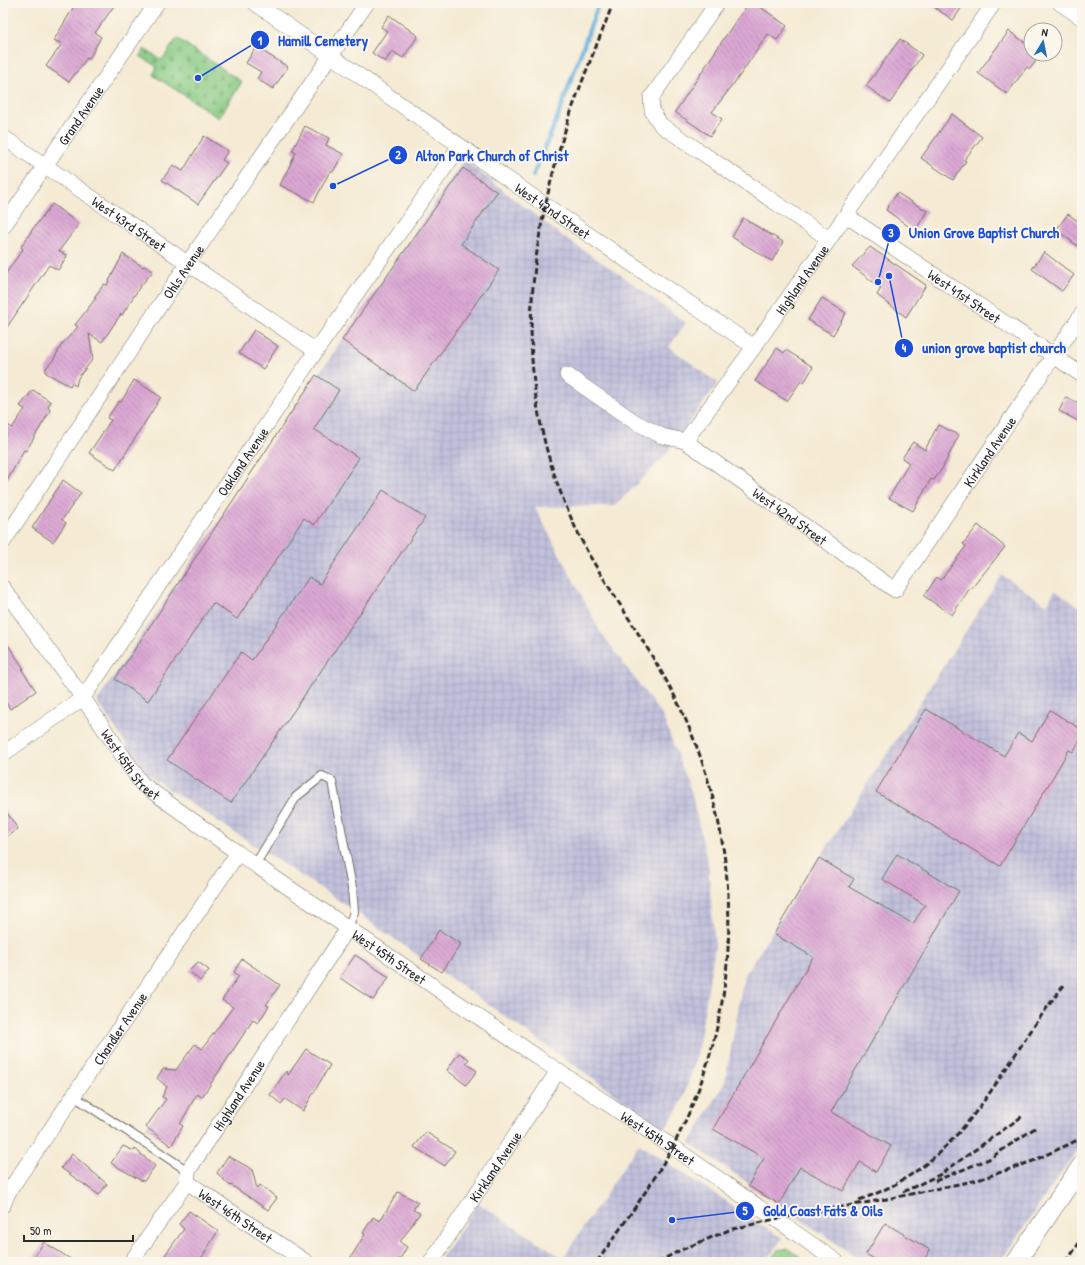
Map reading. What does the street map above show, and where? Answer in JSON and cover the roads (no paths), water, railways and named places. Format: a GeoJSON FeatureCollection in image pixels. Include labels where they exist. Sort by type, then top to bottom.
{"type":"FeatureCollection","features":[{"type":"Feature","properties":{"kind":"street","name":"Grand Avenue"},"geometry":{"type":"LineString","coordinates":[[3,227],[44,165],[157,3]]}},
{"type":"Feature","properties":{"kind":"street","name":"West 42nd Street"},"geometry":{"type":"LineString","coordinates":[[255,3],[332,55],[460,146],[754,347]]}},
{"type":"Feature","properties":{"kind":"street","name":"Ohls Avenue"},"geometry":{"type":"LineString","coordinates":[[3,542],[188,263],[367,3]]}},
{"type":"Feature","properties":{"kind":"street"},"geometry":{"type":"LineString","coordinates":[[717,3],[651,98],[652,111],[661,125],[829,239]]}},
{"type":"Feature","properties":{"kind":"street","name":"Highland Avenue"},"geometry":{"type":"LineString","coordinates":[[685,441],[847,216],[994,3]]}},
{"type":"Feature","properties":{"kind":"street"},"geometry":{"type":"LineString","coordinates":[[1060,3],[1082,18]]}},
{"type":"Feature","properties":{"kind":"street","name":"West 43rd Street"},"geometry":{"type":"LineString","coordinates":[[3,137],[316,351]]}},
{"type":"Feature","properties":{"kind":"street","name":"Oakland Avenue"},"geometry":{"type":"LineString","coordinates":[[3,754],[83,698],[316,351],[460,146]]}},
{"type":"Feature","properties":{"kind":"street","name":"West 41st Street"},"geometry":{"type":"LineString","coordinates":[[847,216],[1055,355],[1082,375]]}},
{"type":"Feature","properties":{"kind":"street","name":"Kirkland Avenue"},"geometry":{"type":"LineString","coordinates":[[895,590],[1082,314]]}},
{"type":"Feature","properties":{"kind":"street"},"geometry":{"type":"LineString","coordinates":[[567,375],[635,422],[662,436],[685,441]]}},
{"type":"Feature","properties":{"kind":"street","name":"West 42nd Street"},"geometry":{"type":"LineString","coordinates":[[685,441],[895,590]]}},
{"type":"Feature","properties":{"kind":"street","name":"West 45th Street"},"geometry":{"type":"LineString","coordinates":[[3,588],[83,698],[142,784],[255,865],[558,1071],[673,1146],[837,1262]]}},
{"type":"Feature","properties":{"kind":"street","name":"Chandler Avenue"},"geometry":{"type":"LineString","coordinates":[[3,1204],[9,1191],[72,1095],[238,853]]}},
{"type":"Feature","properties":{"kind":"street","name":"Highland Avenue"},"geometry":{"type":"LineString","coordinates":[[131,1262],[348,928]]}},
{"type":"Feature","properties":{"kind":"street","name":"Kirkland Avenue"},"geometry":{"type":"LineString","coordinates":[[431,1262],[558,1071]]}},
{"type":"Feature","properties":{"kind":"street"},"geometry":{"type":"LineString","coordinates":[[1016,1262],[1082,1165]]}},
{"type":"Feature","properties":{"kind":"street","name":"West 46th Street"},"geometry":{"type":"LineString","coordinates":[[187,1176],[306,1262]]}},
{"type":"Feature","properties":{"kind":"lane"},"geometry":{"type":"LineString","coordinates":[[255,865],[296,797],[322,776],[332,781],[352,888],[354,912],[348,928]]}},
{"type":"Feature","properties":{"kind":"lane","name":"West 46th Street"},"geometry":{"type":"LineString","coordinates":[[72,1095],[187,1176]]}},
{"type":"Feature","properties":{"kind":"waterway"},"geometry":{"type":"LineString","coordinates":[[533,176],[558,116],[599,3]]}},
{"type":"Feature","properties":{"kind":"railway"},"geometry":{"type":"LineString","coordinates":[[597,1262],[656,1176],[673,1146],[698,1091],[715,1034],[726,977],[729,918],[725,860],[714,803],[696,746],[672,691],[593,562],[581,539],[559,489],[544,439],[535,389],[531,339],[533,289],[539,238],[550,186],[569,118],[613,3]]}},
{"type":"Feature","properties":{"kind":"railway"},"geometry":{"type":"LineString","coordinates":[[859,1200],[896,1184],[928,1162],[954,1137],[978,1109],[1041,1016],[1065,984]]}},
{"type":"Feature","properties":{"kind":"railway"},"geometry":{"type":"LineString","coordinates":[[903,1192],[941,1174],[1024,1115]]}},
{"type":"Feature","properties":{"kind":"railway"},"geometry":{"type":"LineString","coordinates":[[935,1181],[989,1159],[1035,1128]]}},
{"type":"Feature","properties":{"kind":"railway"},"geometry":{"type":"LineString","coordinates":[[658,1262],[679,1251],[729,1230],[775,1219],[892,1198],[978,1180],[1033,1161],[1082,1138]]}},
{"type":"Feature","properties":{"kind":"railway"},"geometry":{"type":"LineString","coordinates":[[1066,1262],[1082,1239]]}},
{"type":"Feature","properties":{"kind":"place","name":"Hamill Cemetery"},"geometry":{"type":"Point","coordinates":[198,78]}},
{"type":"Feature","properties":{"kind":"place","name":"Alton Park Church of Christ"},"geometry":{"type":"Point","coordinates":[333,186]}},
{"type":"Feature","properties":{"kind":"place","name":"union grove baptist church"},"geometry":{"type":"Point","coordinates":[889,276]}},
{"type":"Feature","properties":{"kind":"place","name":"Union Grove Baptist Church"},"geometry":{"type":"Point","coordinates":[878,282]}},
{"type":"Feature","properties":{"kind":"place","name":"Gold Coast Fats & Oils"},"geometry":{"type":"Point","coordinates":[672,1220]}}]}
